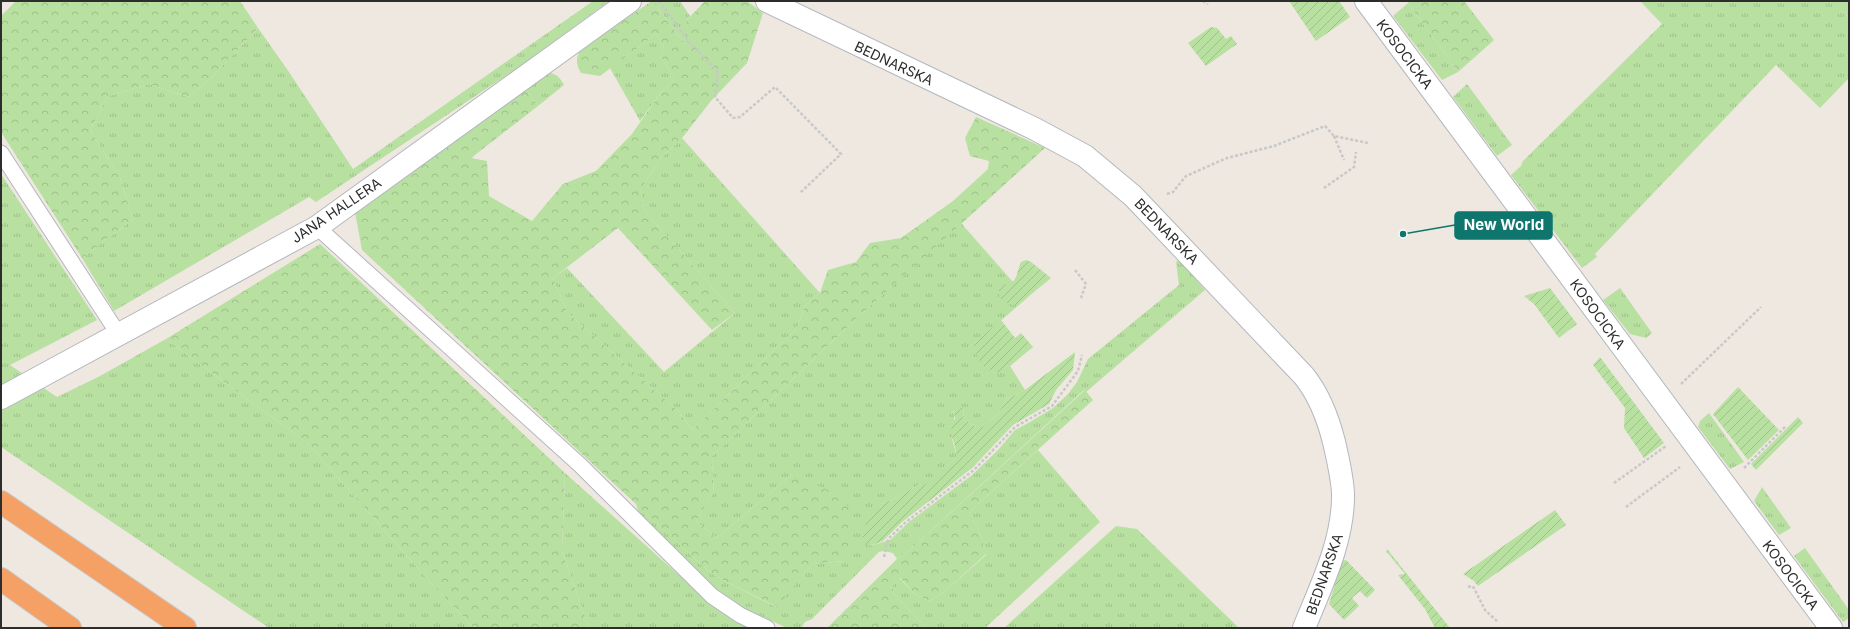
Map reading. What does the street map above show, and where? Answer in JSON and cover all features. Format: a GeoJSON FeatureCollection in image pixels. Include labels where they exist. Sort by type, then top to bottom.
{"type":"FeatureCollection","features":[{"type":"Feature","properties":{"kind":"highway"},"geometry":{"type":"LineString","coordinates":[[1,502],[185,628]]}},
{"type":"Feature","properties":{"kind":"highway"},"geometry":{"type":"LineString","coordinates":[[1,579],[70,628]]}},
{"type":"Feature","properties":{"kind":"street","name":"JANA HALLERA"},"geometry":{"type":"LineString","coordinates":[[1,398],[316,227],[630,1]]}},
{"type":"Feature","properties":{"kind":"street","name":"BEDNARSKA"},"geometry":{"type":"LineString","coordinates":[[767,1],[1035,129],[1085,156],[1133,196],[1304,376],[1316,392],[1329,420],[1340,468],[1343,494],[1337,538],[1324,578],[1304,628]]}},
{"type":"Feature","properties":{"kind":"street","name":"KOSOCICKA"},"geometry":{"type":"LineString","coordinates":[[1366,1],[1831,628]]}},
{"type":"Feature","properties":{"kind":"lane"},"geometry":{"type":"LineString","coordinates":[[1,153],[119,335]]}},
{"type":"Feature","properties":{"kind":"lane"},"geometry":{"type":"LineString","coordinates":[[316,227],[580,465],[712,596],[740,615],[767,628]]}},
{"type":"Feature","properties":{"kind":"path"},"geometry":{"type":"LineString","coordinates":[[659,1],[688,42],[718,72],[715,97],[734,118],[740,117],[775,87],[841,154],[800,193]]}},
{"type":"Feature","properties":{"kind":"path"},"geometry":{"type":"LineString","coordinates":[[1203,1],[1208,4]]}},
{"type":"Feature","properties":{"kind":"path"},"geometry":{"type":"LineString","coordinates":[[1166,194],[1173,192],[1186,176],[1227,158],[1274,146],[1325,126],[1334,136],[1344,160]]}},
{"type":"Feature","properties":{"kind":"path"},"geometry":{"type":"LineString","coordinates":[[1334,136],[1368,143]]}},
{"type":"Feature","properties":{"kind":"path"},"geometry":{"type":"LineString","coordinates":[[1324,188],[1354,167],[1356,152]]}},
{"type":"Feature","properties":{"kind":"path"},"geometry":{"type":"LineString","coordinates":[[1075,270],[1086,284],[1081,298]]}},
{"type":"Feature","properties":{"kind":"path"},"geometry":{"type":"LineString","coordinates":[[1685,380],[1761,307]]}},
{"type":"Feature","properties":{"kind":"path"},"geometry":{"type":"LineString","coordinates":[[884,557],[888,538],[906,522],[974,470],[1015,427],[1052,406],[1078,372],[1082,355]]}},
{"type":"Feature","properties":{"kind":"path"},"geometry":{"type":"LineString","coordinates":[[1750,462],[1786,426]]}},
{"type":"Feature","properties":{"kind":"path"},"geometry":{"type":"LineString","coordinates":[[1614,483],[1663,448]]}},
{"type":"Feature","properties":{"kind":"path"},"geometry":{"type":"LineString","coordinates":[[1626,507],[1678,469]]}},
{"type":"Feature","properties":{"kind":"path"},"geometry":{"type":"LineString","coordinates":[[1468,587],[1472,586],[1474,588],[1485,610],[1498,622]]}},
{"type":"Feature","properties":{"kind":"green space"},"geometry":{"type":"Polygon","coordinates":[[[16,1],[240,1],[258,28],[211,78],[188,97],[149,84],[108,96],[90,130],[120,178],[133,219],[82,258],[1,132],[1,16],[16,1]]]}},
{"type":"Feature","properties":{"kind":"green space"},"geometry":{"type":"Polygon","coordinates":[[[593,1],[609,1],[516,69],[316,202],[309,197],[114,311],[82,258],[133,219],[120,178],[90,130],[108,96],[149,84],[188,97],[211,78],[258,28],[353,169],[593,1]]]}},
{"type":"Feature","properties":{"kind":"green space"},"geometry":{"type":"Polygon","coordinates":[[[652,1],[680,1],[690,16],[687,20],[689,42],[685,44],[652,1]]]}},
{"type":"Feature","properties":{"kind":"green space"},"geometry":{"type":"Polygon","coordinates":[[[652,1],[685,44],[688,41],[687,20],[705,1],[747,1],[763,13],[747,63],[711,101],[682,138],[660,159],[641,189],[643,209],[735,313],[712,330],[618,228],[553,278],[567,312],[679,412],[692,430],[797,328],[805,306],[820,293],[828,270],[856,262],[870,243],[901,238],[953,201],[988,169],[989,161],[970,156],[965,138],[976,117],[1045,148],[855,320],[712,456],[714,492],[696,521],[717,538],[792,474],[846,498],[853,532],[843,561],[812,564],[777,607],[717,577],[707,570],[362,250],[354,207],[525,88],[538,106],[471,158],[487,161],[489,196],[532,221],[563,184],[596,171],[632,134],[661,92],[675,79],[661,57],[664,46],[656,34],[600,76],[581,73],[577,63],[577,57],[582,48],[652,1]]]}},
{"type":"Feature","properties":{"kind":"green space"},"geometry":{"type":"Polygon","coordinates":[[[1289,1],[1339,1],[1350,17],[1316,41],[1289,1]]]}},
{"type":"Feature","properties":{"kind":"green space"},"geometry":{"type":"Polygon","coordinates":[[[1409,1],[1464,1],[1494,40],[1458,72],[1408,3],[1409,1]]]}},
{"type":"Feature","properties":{"kind":"green space"},"geometry":{"type":"Polygon","coordinates":[[[1640,1],[1849,1],[1849,78],[1820,108],[1776,65],[1595,254],[1597,257],[1582,268],[1511,175],[1521,166],[1523,161],[1662,24],[1640,1]]]}},
{"type":"Feature","properties":{"kind":"green space"},"geometry":{"type":"Polygon","coordinates":[[[1408,3],[1458,72],[1442,80],[1393,16],[1408,3]]]}},
{"type":"Feature","properties":{"kind":"green space"},"geometry":{"type":"Polygon","coordinates":[[[1211,27],[1217,28],[1226,39],[1231,36],[1237,44],[1206,66],[1188,43],[1211,27]]]}},
{"type":"Feature","properties":{"kind":"green space"},"geometry":{"type":"Polygon","coordinates":[[[656,34],[664,46],[661,57],[675,79],[661,92],[640,121],[610,68],[656,34]]]}},
{"type":"Feature","properties":{"kind":"green space"},"geometry":{"type":"Polygon","coordinates":[[[550,73],[558,77],[564,85],[538,106],[525,88],[550,73]]]}},
{"type":"Feature","properties":{"kind":"green space"},"geometry":{"type":"Polygon","coordinates":[[[1467,84],[1512,145],[1497,156],[1453,97],[1467,84]]]}},
{"type":"Feature","properties":{"kind":"green space"},"geometry":{"type":"Polygon","coordinates":[[[682,138],[820,293],[805,306],[797,328],[692,430],[679,412],[567,312],[553,278],[567,268],[664,372],[735,313],[643,209],[641,189],[660,159],[682,138]]]}},
{"type":"Feature","properties":{"kind":"green space"},"geometry":{"type":"Polygon","coordinates":[[[1,174],[97,320],[10,365],[57,397],[100,376],[166,339],[307,443],[433,585],[474,628],[269,628],[1,447],[1,174]]]}},
{"type":"Feature","properties":{"kind":"green space"},"geometry":{"type":"Polygon","coordinates":[[[961,223],[1027,298],[974,344],[1005,367],[1010,366],[1025,390],[1007,399],[997,415],[983,427],[976,427],[964,420],[963,408],[953,411],[954,421],[952,436],[956,458],[925,486],[920,484],[892,500],[880,504],[870,546],[890,540],[909,522],[972,475],[998,450],[1015,430],[1053,408],[1068,394],[1077,382],[1088,359],[1179,285],[1176,262],[1179,260],[1205,290],[1086,392],[1084,390],[911,549],[897,559],[893,553],[883,551],[879,552],[812,619],[805,622],[801,628],[787,628],[731,602],[698,575],[640,519],[636,504],[707,570],[717,577],[776,607],[812,564],[843,561],[792,474],[717,538],[696,521],[714,492],[712,456],[855,320],[961,223]]]}},
{"type":"Feature","properties":{"kind":"green space"},"geometry":{"type":"Polygon","coordinates":[[[320,244],[565,473],[562,551],[589,628],[474,628],[433,585],[307,443],[166,339],[320,244]]]}},
{"type":"Feature","properties":{"kind":"green space"},"geometry":{"type":"Polygon","coordinates":[[[1026,260],[1031,262],[1051,278],[1017,306],[1002,301],[999,296],[999,286],[1013,281],[1021,262],[1026,260]]]}},
{"type":"Feature","properties":{"kind":"green space"},"geometry":{"type":"Polygon","coordinates":[[[1550,288],[1577,324],[1559,338],[1534,304],[1524,296],[1550,288]]]}},
{"type":"Feature","properties":{"kind":"green space"},"geometry":{"type":"Polygon","coordinates":[[[1620,288],[1652,333],[1646,338],[1630,334],[1603,300],[1620,288]]]}},
{"type":"Feature","properties":{"kind":"green space"},"geometry":{"type":"Polygon","coordinates":[[[1001,320],[1015,338],[1021,333],[1033,347],[1010,366],[1005,367],[1000,373],[989,370],[981,363],[974,344],[1001,320]]]}},
{"type":"Feature","properties":{"kind":"green space"},"geometry":{"type":"Polygon","coordinates":[[[1075,352],[1073,370],[1056,390],[1049,404],[1013,425],[972,468],[902,522],[883,541],[870,546],[863,542],[862,532],[869,517],[880,504],[892,500],[920,484],[925,485],[956,458],[955,447],[951,434],[952,425],[955,419],[953,408],[959,405],[963,408],[964,420],[976,427],[983,427],[997,415],[1007,399],[1025,390],[1075,352]]]}},
{"type":"Feature","properties":{"kind":"green space"},"geometry":{"type":"Polygon","coordinates":[[[1600,357],[1664,443],[1644,458],[1624,428],[1625,408],[1593,365],[1600,357]]]}},
{"type":"Feature","properties":{"kind":"green space"},"geometry":{"type":"Polygon","coordinates":[[[1738,387],[1779,430],[1748,460],[1713,414],[1738,387]]]}},
{"type":"Feature","properties":{"kind":"green space"},"geometry":{"type":"Polygon","coordinates":[[[1085,390],[1093,400],[969,512],[981,535],[986,554],[944,592],[930,601],[916,595],[900,578],[892,586],[894,594],[926,628],[827,628],[897,559],[911,549],[1085,390]]]}},
{"type":"Feature","properties":{"kind":"green space"},"geometry":{"type":"Polygon","coordinates":[[[1709,413],[1744,462],[1730,469],[1698,427],[1700,421],[1709,413]]]}},
{"type":"Feature","properties":{"kind":"green space"},"geometry":{"type":"Polygon","coordinates":[[[1798,417],[1803,423],[1756,470],[1751,464],[1798,417]]]}},
{"type":"Feature","properties":{"kind":"green space"},"geometry":{"type":"Polygon","coordinates":[[[1038,450],[1100,522],[985,628],[926,628],[894,594],[892,586],[899,578],[916,595],[930,601],[944,592],[986,555],[981,535],[969,512],[1038,450]]]}},
{"type":"Feature","properties":{"kind":"green space"},"geometry":{"type":"Polygon","coordinates":[[[565,473],[719,611],[754,628],[589,628],[562,551],[565,473]]]}},
{"type":"Feature","properties":{"kind":"green space"},"geometry":{"type":"Polygon","coordinates":[[[1762,487],[1791,528],[1779,535],[1754,501],[1762,487]]]}},
{"type":"Feature","properties":{"kind":"green space"},"geometry":{"type":"Polygon","coordinates":[[[1555,510],[1566,525],[1478,586],[1474,581],[1463,574],[1555,510]]]}},
{"type":"Feature","properties":{"kind":"green space"},"geometry":{"type":"Polygon","coordinates":[[[1116,526],[1137,529],[1239,628],[1004,628],[1116,526]]]}},
{"type":"Feature","properties":{"kind":"green space"},"geometry":{"type":"Polygon","coordinates":[[[1805,548],[1849,610],[1849,618],[1843,622],[1794,556],[1805,548]]]}},
{"type":"Feature","properties":{"kind":"green space"},"geometry":{"type":"Polygon","coordinates":[[[1387,549],[1450,628],[1435,628],[1425,609],[1398,575],[1405,574],[1386,551],[1387,549]]]}},
{"type":"Feature","properties":{"kind":"green space"},"geometry":{"type":"Polygon","coordinates":[[[1346,560],[1375,590],[1367,598],[1360,591],[1352,598],[1359,606],[1344,620],[1329,604],[1342,561],[1346,560]]]}},
{"type":"Feature","properties":{"kind":"place","name":"New World"},"geometry":{"type":"Point","coordinates":[1403,234]}}]}
